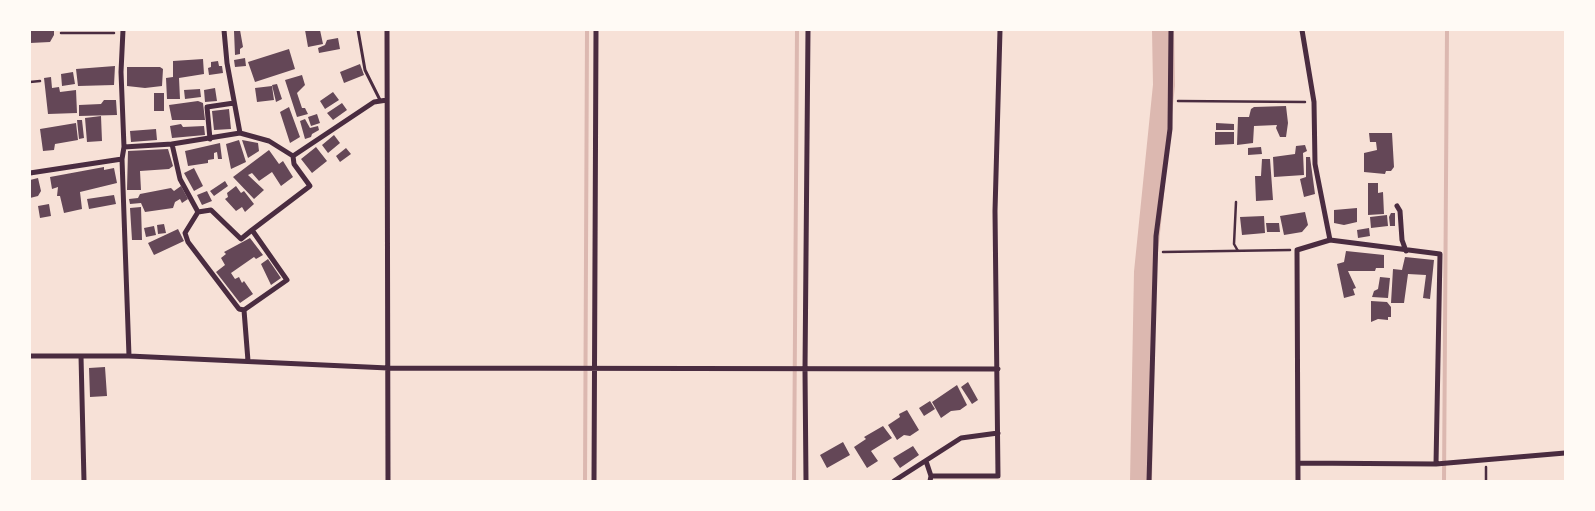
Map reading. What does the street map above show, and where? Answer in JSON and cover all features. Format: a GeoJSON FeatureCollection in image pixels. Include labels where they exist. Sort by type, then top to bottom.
{"type":"FeatureCollection","features":[{"type":"Feature","properties":{"kind":"street"},"geometry":{"type":"LineString","coordinates":[[224,30],[227,63],[240,133]]}},
{"type":"Feature","properties":{"kind":"street"},"geometry":{"type":"LineString","coordinates":[[387,30],[388,481]]}},
{"type":"Feature","properties":{"kind":"street"},"geometry":{"type":"LineString","coordinates":[[594,481],[596,30]]}},
{"type":"Feature","properties":{"kind":"street"},"geometry":{"type":"LineString","coordinates":[[806,481],[803,370],[808,30]]}},
{"type":"Feature","properties":{"kind":"street"},"geometry":{"type":"LineString","coordinates":[[926,461],[931,478],[998,476],[995,211],[1000,30]]}},
{"type":"Feature","properties":{"kind":"street"},"geometry":{"type":"LineString","coordinates":[[1149,481],[1158,219],[1172,101],[1170,30]]}},
{"type":"Feature","properties":{"kind":"street"},"geometry":{"type":"LineString","coordinates":[[1302,30],[1314,102],[1315,164],[1330,240]]}},
{"type":"Feature","properties":{"kind":"street"},"geometry":{"type":"LineString","coordinates":[[123,32],[121,72],[124,147],[122,159],[129,356]]}},
{"type":"Feature","properties":{"kind":"street"},"geometry":{"type":"LineString","coordinates":[[292,156],[380,100],[387,100]]}},
{"type":"Feature","properties":{"kind":"street"},"geometry":{"type":"LineString","coordinates":[[210,139],[207,107],[234,103]]}},
{"type":"Feature","properties":{"kind":"street"},"geometry":{"type":"LineString","coordinates":[[124,147],[172,144],[240,133],[269,141],[292,156],[294,164],[310,186],[240,239],[211,210],[198,212],[185,232],[188,242],[238,309],[244,310],[287,280],[252,230]]}},
{"type":"Feature","properties":{"kind":"street"},"geometry":{"type":"LineString","coordinates":[[172,144],[180,179],[198,212]]}},
{"type":"Feature","properties":{"kind":"street"},"geometry":{"type":"LineString","coordinates":[[30,173],[122,159]]}},
{"type":"Feature","properties":{"kind":"street"},"geometry":{"type":"LineString","coordinates":[[1397,206],[1400,211],[1402,240],[1406,251]]}},
{"type":"Feature","properties":{"kind":"street"},"geometry":{"type":"LineString","coordinates":[[1298,481],[1297,250],[1330,240],[1440,254],[1436,464]]}},
{"type":"Feature","properties":{"kind":"street"},"geometry":{"type":"LineString","coordinates":[[244,310],[248,361]]}},
{"type":"Feature","properties":{"kind":"street"},"geometry":{"type":"LineString","coordinates":[[30,356],[129,356],[388,368],[580,370],[998,369]]}},
{"type":"Feature","properties":{"kind":"street"},"geometry":{"type":"LineString","coordinates":[[81,356],[84,481]]}},
{"type":"Feature","properties":{"kind":"street"},"geometry":{"type":"LineString","coordinates":[[894,481],[961,438],[998,433]]}},
{"type":"Feature","properties":{"kind":"street"},"geometry":{"type":"LineString","coordinates":[[1298,463],[1436,464],[1565,453]]}},
{"type":"Feature","properties":{"kind":"lane"},"geometry":{"type":"LineString","coordinates":[[358,30],[365,70],[380,100]]}},
{"type":"Feature","properties":{"kind":"path"},"geometry":{"type":"LineString","coordinates":[[61,33],[123,32]]}},
{"type":"Feature","properties":{"kind":"path"},"geometry":{"type":"LineString","coordinates":[[30,82],[40,80]]}},
{"type":"Feature","properties":{"kind":"path"},"geometry":{"type":"LineString","coordinates":[[1172,101],[1314,102]]}},
{"type":"Feature","properties":{"kind":"path"},"geometry":{"type":"LineString","coordinates":[[1236,202],[1234,244],[1238,251]]}},
{"type":"Feature","properties":{"kind":"path"},"geometry":{"type":"LineString","coordinates":[[1157,252],[1297,250]]}},
{"type":"Feature","properties":{"kind":"path"},"geometry":{"type":"LineString","coordinates":[[1486,460],[1486,481]]}},
{"type":"Feature","properties":{"kind":"building"},"geometry":{"type":"Polygon","coordinates":[[[30,30],[54,30],[54,35],[50,42],[30,43],[30,30]]]}},
{"type":"Feature","properties":{"kind":"building"},"geometry":{"type":"Polygon","coordinates":[[[240,30],[243,47],[240,49],[240,54],[235,55],[234,31],[240,30]]]}},
{"type":"Feature","properties":{"kind":"building"},"geometry":{"type":"Polygon","coordinates":[[[305,30],[320,30],[323,44],[308,47],[305,30]]]}},
{"type":"Feature","properties":{"kind":"building"},"geometry":{"type":"Polygon","coordinates":[[[338,38],[340,49],[319,53],[318,48],[325,45],[327,40],[338,38]]]}},
{"type":"Feature","properties":{"kind":"building"},"geometry":{"type":"Polygon","coordinates":[[[289,49],[295,69],[255,82],[248,62],[289,49]]]}},
{"type":"Feature","properties":{"kind":"building"},"geometry":{"type":"Polygon","coordinates":[[[245,58],[246,66],[235,67],[234,60],[245,58]]]}},
{"type":"Feature","properties":{"kind":"building"},"geometry":{"type":"Polygon","coordinates":[[[203,59],[204,74],[179,78],[180,99],[167,99],[166,78],[173,77],[173,61],[203,59]]]}},
{"type":"Feature","properties":{"kind":"building"},"geometry":{"type":"Polygon","coordinates":[[[218,61],[219,66],[222,66],[223,73],[209,75],[208,68],[211,67],[211,62],[218,61]]]}},
{"type":"Feature","properties":{"kind":"building"},"geometry":{"type":"Polygon","coordinates":[[[360,64],[364,75],[344,83],[340,72],[360,64]]]}},
{"type":"Feature","properties":{"kind":"building"},"geometry":{"type":"Polygon","coordinates":[[[115,66],[114,85],[78,86],[76,69],[115,66]]]}},
{"type":"Feature","properties":{"kind":"building"},"geometry":{"type":"Polygon","coordinates":[[[127,67],[160,67],[163,69],[162,86],[145,88],[127,86],[127,67]]]}},
{"type":"Feature","properties":{"kind":"building"},"geometry":{"type":"Polygon","coordinates":[[[73,72],[75,84],[62,86],[61,74],[73,72]]]}},
{"type":"Feature","properties":{"kind":"building"},"geometry":{"type":"Polygon","coordinates":[[[302,75],[305,85],[297,93],[302,108],[305,108],[308,114],[297,117],[285,80],[302,75]]]}},
{"type":"Feature","properties":{"kind":"building"},"geometry":{"type":"Polygon","coordinates":[[[51,77],[52,88],[59,87],[60,92],[76,90],[77,113],[48,114],[44,78],[51,77]]]}},
{"type":"Feature","properties":{"kind":"building"},"geometry":{"type":"Polygon","coordinates":[[[277,84],[282,99],[276,102],[272,85],[277,84]]]}},
{"type":"Feature","properties":{"kind":"building"},"geometry":{"type":"Polygon","coordinates":[[[272,86],[274,100],[257,102],[255,88],[272,86]]]}},
{"type":"Feature","properties":{"kind":"building"},"geometry":{"type":"Polygon","coordinates":[[[215,88],[217,101],[205,102],[204,90],[215,88]]]}},
{"type":"Feature","properties":{"kind":"building"},"geometry":{"type":"Polygon","coordinates":[[[200,89],[201,97],[185,99],[184,90],[200,89]]]}},
{"type":"Feature","properties":{"kind":"building"},"geometry":{"type":"Polygon","coordinates":[[[333,92],[339,100],[325,109],[320,101],[333,92]]]}},
{"type":"Feature","properties":{"kind":"building"},"geometry":{"type":"Polygon","coordinates":[[[154,93],[164,93],[164,111],[154,111],[154,93]]]}},
{"type":"Feature","properties":{"kind":"building"},"geometry":{"type":"Polygon","coordinates":[[[104,100],[116,100],[117,115],[79,116],[79,105],[101,104],[104,100]]]}},
{"type":"Feature","properties":{"kind":"building"},"geometry":{"type":"Polygon","coordinates":[[[198,101],[203,103],[205,120],[172,120],[169,105],[198,101]]]}},
{"type":"Feature","properties":{"kind":"building"},"geometry":{"type":"Polygon","coordinates":[[[342,103],[347,110],[333,120],[327,113],[342,103]]]}},
{"type":"Feature","properties":{"kind":"building"},"geometry":{"type":"Polygon","coordinates":[[[1286,106],[1288,123],[1286,137],[1280,137],[1276,128],[1277,125],[1254,126],[1253,143],[1237,145],[1238,117],[1249,117],[1251,109],[1254,107],[1286,106]]]}},
{"type":"Feature","properties":{"kind":"building"},"geometry":{"type":"Polygon","coordinates":[[[289,107],[300,137],[290,143],[280,112],[289,107]]]}},
{"type":"Feature","properties":{"kind":"building"},"geometry":{"type":"Polygon","coordinates":[[[229,109],[231,129],[214,130],[212,111],[229,109]]]}},
{"type":"Feature","properties":{"kind":"building"},"geometry":{"type":"Polygon","coordinates":[[[317,114],[320,123],[311,126],[308,117],[317,114]]]}},
{"type":"Feature","properties":{"kind":"building"},"geometry":{"type":"Polygon","coordinates":[[[101,116],[102,141],[87,142],[85,118],[101,116]]]}},
{"type":"Feature","properties":{"kind":"building"},"geometry":{"type":"Polygon","coordinates":[[[305,119],[310,128],[318,126],[319,130],[312,134],[311,137],[305,139],[300,121],[305,119]]]}},
{"type":"Feature","properties":{"kind":"building"},"geometry":{"type":"Polygon","coordinates":[[[77,120],[82,120],[84,138],[79,139],[77,120]]]}},
{"type":"Feature","properties":{"kind":"building"},"geometry":{"type":"Polygon","coordinates":[[[76,123],[78,140],[55,144],[54,150],[43,151],[40,129],[76,123]]]}},
{"type":"Feature","properties":{"kind":"building"},"geometry":{"type":"Polygon","coordinates":[[[1216,123],[1234,124],[1234,130],[1216,130],[1216,123]]]}},
{"type":"Feature","properties":{"kind":"building"},"geometry":{"type":"Polygon","coordinates":[[[181,124],[183,127],[204,126],[205,135],[172,138],[170,126],[181,124]]]}},
{"type":"Feature","properties":{"kind":"building"},"geometry":{"type":"Polygon","coordinates":[[[156,129],[157,140],[131,142],[130,131],[156,129]]]}},
{"type":"Feature","properties":{"kind":"building"},"geometry":{"type":"Polygon","coordinates":[[[1215,132],[1234,132],[1234,144],[1215,145],[1215,132]]]}},
{"type":"Feature","properties":{"kind":"building"},"geometry":{"type":"Polygon","coordinates":[[[1369,133],[1392,133],[1394,167],[1391,171],[1386,171],[1385,174],[1364,172],[1364,153],[1377,150],[1376,142],[1370,142],[1369,133]]]}},
{"type":"Feature","properties":{"kind":"building"},"geometry":{"type":"Polygon","coordinates":[[[334,135],[340,143],[328,153],[322,145],[334,135]]]}},
{"type":"Feature","properties":{"kind":"building"},"geometry":{"type":"Polygon","coordinates":[[[239,140],[246,162],[231,169],[226,144],[239,140]]]}},
{"type":"Feature","properties":{"kind":"building"},"geometry":{"type":"Polygon","coordinates":[[[242,140],[258,143],[259,151],[248,158],[242,140]]]}},
{"type":"Feature","properties":{"kind":"building"},"geometry":{"type":"Polygon","coordinates":[[[220,143],[222,159],[218,159],[217,152],[214,153],[214,159],[208,160],[208,163],[188,166],[185,151],[220,143]]]}},
{"type":"Feature","properties":{"kind":"building"},"geometry":{"type":"Polygon","coordinates":[[[1305,145],[1307,151],[1303,153],[1304,175],[1274,177],[1273,157],[1295,154],[1296,146],[1305,145]]]}},
{"type":"Feature","properties":{"kind":"building"},"geometry":{"type":"Polygon","coordinates":[[[316,147],[327,161],[312,173],[301,159],[316,147]]]}},
{"type":"Feature","properties":{"kind":"building"},"geometry":{"type":"Polygon","coordinates":[[[1261,147],[1262,154],[1248,155],[1248,148],[1261,147]]]}},
{"type":"Feature","properties":{"kind":"building"},"geometry":{"type":"Polygon","coordinates":[[[346,148],[351,154],[340,162],[336,156],[346,148]]]}},
{"type":"Feature","properties":{"kind":"building"},"geometry":{"type":"Polygon","coordinates":[[[168,149],[173,166],[169,169],[140,171],[141,190],[127,190],[128,151],[168,149]]]}},
{"type":"Feature","properties":{"kind":"building"},"geometry":{"type":"Polygon","coordinates":[[[269,150],[279,164],[283,161],[293,177],[281,186],[272,172],[259,181],[252,173],[248,175],[264,190],[254,199],[233,177],[269,150]]]}},
{"type":"Feature","properties":{"kind":"building"},"geometry":{"type":"Polygon","coordinates":[[[1306,157],[1310,157],[1315,194],[1304,197],[1300,179],[1306,177],[1306,157]]]}},
{"type":"Feature","properties":{"kind":"building"},"geometry":{"type":"Polygon","coordinates":[[[1262,159],[1270,159],[1273,200],[1256,201],[1255,176],[1261,176],[1262,159]]]}},
{"type":"Feature","properties":{"kind":"building"},"geometry":{"type":"Polygon","coordinates":[[[104,167],[104,170],[114,168],[117,183],[80,192],[82,209],[64,213],[60,196],[57,196],[58,187],[52,189],[50,177],[104,167]]]}},
{"type":"Feature","properties":{"kind":"building"},"geometry":{"type":"Polygon","coordinates":[[[194,168],[203,186],[194,191],[184,173],[194,168]]]}},
{"type":"Feature","properties":{"kind":"building"},"geometry":{"type":"Polygon","coordinates":[[[38,178],[41,191],[38,196],[30,198],[30,180],[38,178]]]}},
{"type":"Feature","properties":{"kind":"building"},"geometry":{"type":"Polygon","coordinates":[[[225,181],[228,186],[214,196],[210,191],[225,181]]]}},
{"type":"Feature","properties":{"kind":"building"},"geometry":{"type":"Polygon","coordinates":[[[1368,183],[1378,183],[1378,193],[1383,192],[1384,214],[1368,215],[1368,183]]]}},
{"type":"Feature","properties":{"kind":"building"},"geometry":{"type":"Polygon","coordinates":[[[181,186],[188,199],[182,203],[180,199],[175,202],[173,208],[145,212],[141,203],[130,204],[129,199],[138,198],[140,194],[171,188],[174,191],[181,186]]]}},
{"type":"Feature","properties":{"kind":"building"},"geometry":{"type":"Polygon","coordinates":[[[236,186],[241,193],[244,191],[254,204],[245,212],[242,207],[236,211],[225,199],[228,197],[227,193],[236,186]]]}},
{"type":"Feature","properties":{"kind":"building"},"geometry":{"type":"Polygon","coordinates":[[[207,191],[212,201],[202,205],[197,195],[207,191]]]}},
{"type":"Feature","properties":{"kind":"building"},"geometry":{"type":"Polygon","coordinates":[[[114,195],[116,204],[89,209],[87,199],[114,195]]]}},
{"type":"Feature","properties":{"kind":"building"},"geometry":{"type":"Polygon","coordinates":[[[49,204],[51,216],[40,218],[38,206],[49,204]]]}},
{"type":"Feature","properties":{"kind":"building"},"geometry":{"type":"Polygon","coordinates":[[[141,207],[142,240],[132,240],[130,208],[141,207]]]}},
{"type":"Feature","properties":{"kind":"building"},"geometry":{"type":"Polygon","coordinates":[[[1357,208],[1357,222],[1344,225],[1334,223],[1334,210],[1357,208]]]}},
{"type":"Feature","properties":{"kind":"building"},"geometry":{"type":"Polygon","coordinates":[[[1305,212],[1308,225],[1302,232],[1284,235],[1280,216],[1305,212]]]}},
{"type":"Feature","properties":{"kind":"building"},"geometry":{"type":"Polygon","coordinates":[[[1391,213],[1395,213],[1395,226],[1390,226],[1389,217],[1391,213]]]}},
{"type":"Feature","properties":{"kind":"building"},"geometry":{"type":"Polygon","coordinates":[[[1387,215],[1388,226],[1371,228],[1370,217],[1387,215]]]}},
{"type":"Feature","properties":{"kind":"building"},"geometry":{"type":"Polygon","coordinates":[[[1264,216],[1265,233],[1242,235],[1240,217],[1264,216]]]}},
{"type":"Feature","properties":{"kind":"building"},"geometry":{"type":"Polygon","coordinates":[[[1266,223],[1279,223],[1280,232],[1267,232],[1266,223]]]}},
{"type":"Feature","properties":{"kind":"building"},"geometry":{"type":"Polygon","coordinates":[[[164,224],[166,233],[158,234],[157,225],[164,224]]]}},
{"type":"Feature","properties":{"kind":"building"},"geometry":{"type":"Polygon","coordinates":[[[154,226],[156,235],[146,237],[144,228],[154,226]]]}},
{"type":"Feature","properties":{"kind":"building"},"geometry":{"type":"Polygon","coordinates":[[[1369,228],[1370,236],[1358,238],[1357,230],[1369,228]]]}},
{"type":"Feature","properties":{"kind":"building"},"geometry":{"type":"Polygon","coordinates":[[[178,229],[184,241],[154,255],[148,243],[178,229]]]}},
{"type":"Feature","properties":{"kind":"building"},"geometry":{"type":"Polygon","coordinates":[[[250,238],[263,255],[256,259],[254,257],[231,273],[235,279],[239,277],[242,283],[244,281],[253,294],[240,303],[216,272],[225,265],[221,258],[226,254],[224,252],[250,238]]]}},
{"type":"Feature","properties":{"kind":"building"},"geometry":{"type":"Polygon","coordinates":[[[1346,251],[1384,255],[1384,268],[1376,268],[1375,271],[1348,271],[1356,288],[1353,289],[1355,295],[1344,298],[1337,264],[1344,262],[1346,251]]]}},
{"type":"Feature","properties":{"kind":"building"},"geometry":{"type":"Polygon","coordinates":[[[1405,257],[1434,260],[1430,299],[1423,298],[1426,275],[1408,274],[1404,303],[1391,303],[1393,269],[1402,270],[1405,257]]]}},
{"type":"Feature","properties":{"kind":"building"},"geometry":{"type":"Polygon","coordinates":[[[268,259],[281,278],[271,285],[261,264],[268,259]]]}},
{"type":"Feature","properties":{"kind":"building"},"geometry":{"type":"Polygon","coordinates":[[[1380,277],[1390,278],[1388,298],[1372,297],[1374,291],[1378,289],[1380,277]]]}},
{"type":"Feature","properties":{"kind":"building"},"geometry":{"type":"Polygon","coordinates":[[[1371,301],[1387,302],[1391,307],[1391,317],[1388,317],[1388,320],[1378,319],[1371,322],[1371,301]]]}},
{"type":"Feature","properties":{"kind":"building"},"geometry":{"type":"Polygon","coordinates":[[[105,367],[107,396],[90,397],[89,368],[105,367]]]}},
{"type":"Feature","properties":{"kind":"building"},"geometry":{"type":"Polygon","coordinates":[[[968,382],[978,400],[972,404],[961,387],[968,382]]]}},
{"type":"Feature","properties":{"kind":"building"},"geometry":{"type":"Polygon","coordinates":[[[957,385],[967,405],[960,410],[951,411],[941,418],[932,402],[957,385]]]}},
{"type":"Feature","properties":{"kind":"building"},"geometry":{"type":"Polygon","coordinates":[[[930,401],[935,409],[924,416],[919,408],[930,401]]]}},
{"type":"Feature","properties":{"kind":"building"},"geometry":{"type":"Polygon","coordinates":[[[907,410],[919,430],[910,436],[904,435],[897,440],[888,425],[900,417],[899,414],[907,410]]]}},
{"type":"Feature","properties":{"kind":"building"},"geometry":{"type":"Polygon","coordinates":[[[883,426],[892,438],[871,451],[878,461],[867,468],[854,447],[866,439],[864,437],[883,426]]]}},
{"type":"Feature","properties":{"kind":"building"},"geometry":{"type":"Polygon","coordinates":[[[843,442],[850,455],[827,468],[820,455],[843,442]]]}},
{"type":"Feature","properties":{"kind":"building"},"geometry":{"type":"Polygon","coordinates":[[[913,446],[919,455],[900,468],[893,458],[913,446]]]}},
{"type":"Feature","properties":{"kind":"waterway"},"geometry":{"type":"LineString","coordinates":[[585,481],[587,30]]}},
{"type":"Feature","properties":{"kind":"waterway"},"geometry":{"type":"LineString","coordinates":[[794,481],[797,30]]}},
{"type":"Feature","properties":{"kind":"waterway"},"geometry":{"type":"LineString","coordinates":[[1141,481],[1145,272],[1164,85],[1163,30]]}},
{"type":"Feature","properties":{"kind":"waterway"},"geometry":{"type":"LineString","coordinates":[[1444,481],[1447,30]]}}]}
